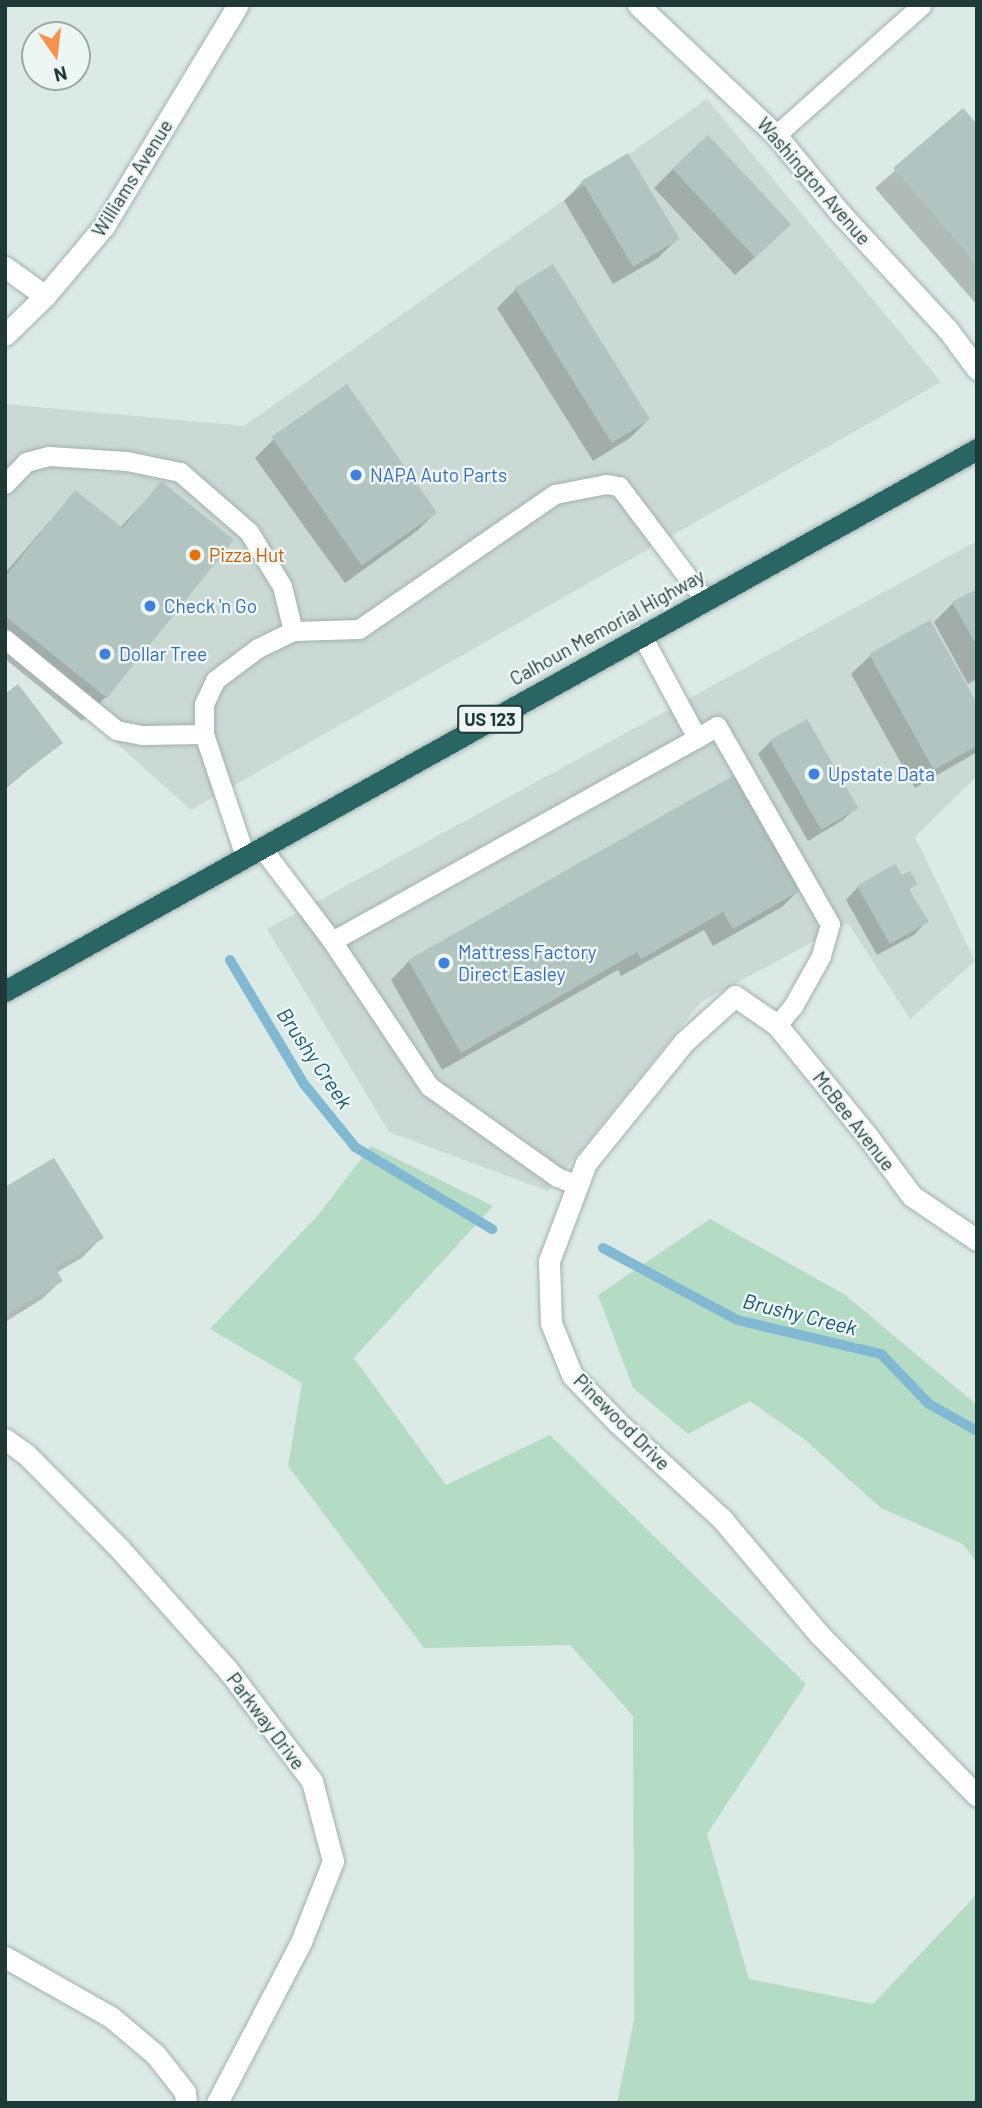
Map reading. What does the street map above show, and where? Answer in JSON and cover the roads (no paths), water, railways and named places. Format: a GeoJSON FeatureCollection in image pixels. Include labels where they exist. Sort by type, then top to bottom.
{"type":"FeatureCollection","features":[{"type":"Feature","properties":{"kind":"highway","name":"Calhoun Memorial Highway"},"geometry":{"type":"LineString","coordinates":[[5,990],[977,449]]}},
{"type":"Feature","properties":{"kind":"street","name":"Williams Avenue"},"geometry":{"type":"LineString","coordinates":[[5,335],[45,296],[104,226],[238,5]]}},
{"type":"Feature","properties":{"kind":"street","name":"Washington Avenue"},"geometry":{"type":"LineString","coordinates":[[638,5],[776,135],[841,214],[948,330],[977,369]]}},
{"type":"Feature","properties":{"kind":"street"},"geometry":{"type":"LineString","coordinates":[[5,267],[45,296]]}},
{"type":"Feature","properties":{"kind":"street","name":"McBee Avenue"},"geometry":{"type":"LineString","coordinates":[[735,996],[777,1026],[869,1138],[912,1196],[977,1240]]}},
{"type":"Feature","properties":{"kind":"street","name":"Pinewood Drive"},"geometry":{"type":"LineString","coordinates":[[735,996],[684,1042],[586,1163],[575,1184],[549,1261],[551,1323],[572,1375],[618,1423],[722,1519],[819,1634],[977,1796]]}},
{"type":"Feature","properties":{"kind":"street","name":"Parkway Drive"},"geometry":{"type":"LineString","coordinates":[[5,1439],[26,1454],[120,1549],[227,1669],[312,1781],[333,1861],[301,1942],[217,2103]]}},
{"type":"Feature","properties":{"kind":"street"},"geometry":{"type":"LineString","coordinates":[[5,1957],[111,2017],[155,2054],[184,2092],[186,2103]]}},
{"type":"Feature","properties":{"kind":"lane"},"geometry":{"type":"LineString","coordinates":[[776,135],[922,5]]}},
{"type":"Feature","properties":{"kind":"lane"},"geometry":{"type":"LineString","coordinates":[[5,484],[26,461],[49,456],[127,461],[180,472],[249,532],[282,586],[293,631]]}},
{"type":"Feature","properties":{"kind":"lane"},"geometry":{"type":"LineString","coordinates":[[575,1184],[557,1177],[429,1086],[332,941],[253,852],[204,734],[204,704],[215,680],[258,648],[293,631],[359,629],[555,494],[606,484],[620,486],[704,599]]}},
{"type":"Feature","properties":{"kind":"lane"},"geometry":{"type":"LineString","coordinates":[[641,634],[697,738]]}},
{"type":"Feature","properties":{"kind":"lane"},"geometry":{"type":"LineString","coordinates":[[5,639],[116,730],[142,735],[204,734]]}},
{"type":"Feature","properties":{"kind":"lane"},"geometry":{"type":"LineString","coordinates":[[332,941],[717,726],[830,924],[821,956],[793,1006],[777,1026]]}},
{"type":"Feature","properties":{"kind":"waterway","name":"Brushy Creek"},"geometry":{"type":"LineString","coordinates":[[230,960],[304,1084],[355,1147],[492,1229]]}},
{"type":"Feature","properties":{"kind":"waterway","name":"Brushy Creek"},"geometry":{"type":"LineString","coordinates":[[603,1248],[737,1320],[881,1354],[929,1404],[977,1431]]}},
{"type":"Feature","properties":{"kind":"place","name":"NAPA Auto Parts"},"geometry":{"type":"Point","coordinates":[356,475]}},
{"type":"Feature","properties":{"kind":"place","name":"Pizza Hut"},"geometry":{"type":"Point","coordinates":[195,555]}},
{"type":"Feature","properties":{"kind":"place","name":"Check 'n Go"},"geometry":{"type":"Point","coordinates":[150,606]}},
{"type":"Feature","properties":{"kind":"place","name":"Dollar Tree"},"geometry":{"type":"Point","coordinates":[105,654]}},
{"type":"Feature","properties":{"kind":"place","name":"Upstate Data"},"geometry":{"type":"Point","coordinates":[814,774]}},
{"type":"Feature","properties":{"kind":"place","name":"Mattress Factory Direct Easley"},"geometry":{"type":"Point","coordinates":[444,963]}}]}
